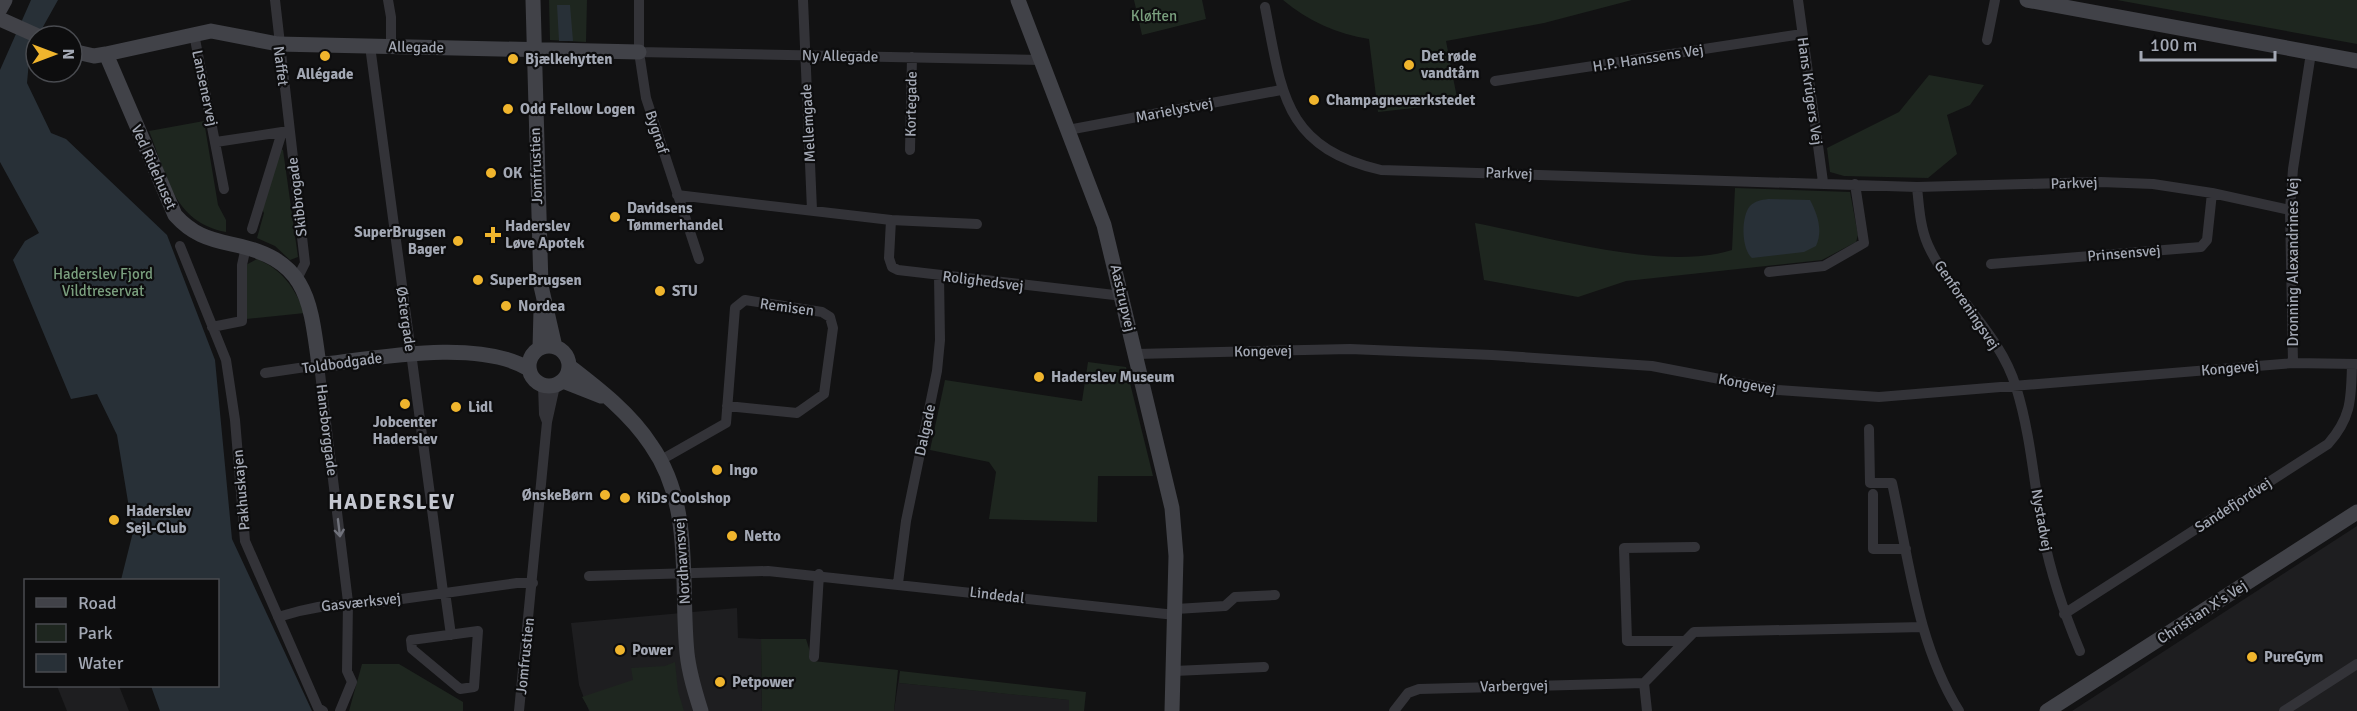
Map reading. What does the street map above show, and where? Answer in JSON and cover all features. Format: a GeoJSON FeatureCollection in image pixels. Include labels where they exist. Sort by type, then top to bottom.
{"type":"FeatureCollection","features":[{"type":"Feature","properties":{"kind":"street"},"geometry":{"type":"LineString","coordinates":[[0,9],[5,0]]}},
{"type":"Feature","properties":{"kind":"street","name":"Naffet"},"geometry":{"type":"LineString","coordinates":[[275,0],[286,132]]}},
{"type":"Feature","properties":{"kind":"street"},"geometry":{"type":"LineString","coordinates":[[388,0],[391,16],[391,47]]}},
{"type":"Feature","properties":{"kind":"street","name":"Jomfrustien"},"geometry":{"type":"LineString","coordinates":[[533,0],[542,295],[539,355]]}},
{"type":"Feature","properties":{"kind":"street","name":"Bygnaf"},"geometry":{"type":"LineString","coordinates":[[639,0],[639,52],[646,98],[699,259]]}},
{"type":"Feature","properties":{"kind":"street","name":"Mellemgade"},"geometry":{"type":"LineString","coordinates":[[802,0],[812,210]]}},
{"type":"Feature","properties":{"kind":"street","name":"Aastrupvej"},"geometry":{"type":"LineString","coordinates":[[1018,0],[1104,225],[1123,296],[1172,508],[1176,556],[1172,711]]}},
{"type":"Feature","properties":{"kind":"street","name":"Hans Krügers Vej"},"geometry":{"type":"LineString","coordinates":[[1798,0],[1823,182]]}},
{"type":"Feature","properties":{"kind":"street"},"geometry":{"type":"LineString","coordinates":[[1987,40],[1995,0]]}},
{"type":"Feature","properties":{"kind":"street"},"geometry":{"type":"LineString","coordinates":[[2027,0],[2357,62]]}},
{"type":"Feature","properties":{"kind":"street","name":"Parkvej"},"geometry":{"type":"LineString","coordinates":[[1265,7],[1281,90],[1290,112],[1309,135],[1332,154],[1359,165],[1381,170],[1823,182],[1917,187],[2102,182],[2153,184],[2212,193],[2290,210]]}},
{"type":"Feature","properties":{"kind":"street"},"geometry":{"type":"LineString","coordinates":[[5,21],[24,30]]}},
{"type":"Feature","properties":{"kind":"street","name":"Allegade"},"geometry":{"type":"LineString","coordinates":[[84,54],[106,54],[194,34],[227,33],[278,44],[639,52]]}},
{"type":"Feature","properties":{"kind":"street","name":"Lansenervej"},"geometry":{"type":"LineString","coordinates":[[194,34],[225,189]]}},
{"type":"Feature","properties":{"kind":"street","name":"H.P. Hanssens Vej"},"geometry":{"type":"LineString","coordinates":[[1494,81],[1802,34]]}},
{"type":"Feature","properties":{"kind":"street","name":"Østergade"},"geometry":{"type":"LineString","coordinates":[[370,46],[416,353],[444,592]]}},
{"type":"Feature","properties":{"kind":"street","name":"Ny Allegade"},"geometry":{"type":"LineString","coordinates":[[639,52],[1041,60]]}},
{"type":"Feature","properties":{"kind":"street","name":"Dronning Alexandrines Vej"},"geometry":{"type":"LineString","coordinates":[[2293,363],[2290,210],[2295,142],[2311,53]]}},
{"type":"Feature","properties":{"kind":"street","name":"Ved Ridehuset"},"geometry":{"type":"LineString","coordinates":[[106,54],[176,215],[184,226],[202,237],[246,247],[280,261],[297,279]]}},
{"type":"Feature","properties":{"kind":"street","name":"Kortegade"},"geometry":{"type":"LineString","coordinates":[[910,150],[912,57]]}},
{"type":"Feature","properties":{"kind":"street","name":"Marielystvej"},"geometry":{"type":"LineString","coordinates":[[1068,130],[1281,90]]}},
{"type":"Feature","properties":{"kind":"street","name":"Lansenervej"},"geometry":{"type":"LineString","coordinates":[[216,142],[286,132]]}},
{"type":"Feature","properties":{"kind":"street","name":"Skibbrogade"},"geometry":{"type":"LineString","coordinates":[[252,228],[286,132]]}},
{"type":"Feature","properties":{"kind":"street","name":"Skibbrogade"},"geometry":{"type":"LineString","coordinates":[[286,132],[305,263],[297,279]]}},
{"type":"Feature","properties":{"kind":"street"},"geometry":{"type":"LineString","coordinates":[[1769,272],[1824,266],[1863,243],[1855,184]]}},
{"type":"Feature","properties":{"kind":"street","name":"Genforeningsvej"},"geometry":{"type":"LineString","coordinates":[[1917,187],[1927,244],[1940,267],[2001,353],[2016,386]]}},
{"type":"Feature","properties":{"kind":"street","name":"Prinsensvej"},"geometry":{"type":"LineString","coordinates":[[1991,264],[2201,247],[2207,240],[2212,193]]}},
{"type":"Feature","properties":{"kind":"street"},"geometry":{"type":"LineString","coordinates":[[677,195],[891,220],[922,219],[977,224]]}},
{"type":"Feature","properties":{"kind":"street","name":"Rolighedsvej"},"geometry":{"type":"LineString","coordinates":[[891,220],[889,258],[892,267],[939,276],[1123,296]]}},
{"type":"Feature","properties":{"kind":"street","name":"Pakhuskajen"},"geometry":{"type":"LineString","coordinates":[[180,246],[229,375],[245,541],[318,708],[323,711]]}},
{"type":"Feature","properties":{"kind":"street"},"geometry":{"type":"LineString","coordinates":[[212,327],[242,321],[242,265],[246,247]]}},
{"type":"Feature","properties":{"kind":"street","name":"Dalgade"},"geometry":{"type":"LineString","coordinates":[[898,583],[906,521],[937,371],[940,340],[939,276]]}},
{"type":"Feature","properties":{"kind":"street"},"geometry":{"type":"LineString","coordinates":[[297,279],[310,306],[319,365]]}},
{"type":"Feature","properties":{"kind":"street","name":"Remisen"},"geometry":{"type":"LineString","coordinates":[[661,460],[726,423],[727,406],[735,308],[745,300],[822,312],[830,317],[833,328],[824,393],[797,413],[727,406]]}},
{"type":"Feature","properties":{"kind":"street","name":"Toldbodgade"},"geometry":{"type":"LineString","coordinates":[[265,373],[416,353],[453,345],[539,355]]}},
{"type":"Feature","properties":{"kind":"street","name":"Kongevej"},"geometry":{"type":"LineString","coordinates":[[1136,354],[1350,349],[1492,355],[1652,366],[1777,390],[1829,396],[1879,397],[2293,363],[2355,364]]}},
{"type":"Feature","properties":{"kind":"street","name":"Nordhavnsvej"},"geometry":{"type":"LineString","coordinates":[[539,355],[565,354],[569,366],[600,389],[639,429],[661,460],[678,511],[684,572],[687,655],[700,711]]}},
{"type":"Feature","properties":{"kind":"street"},"geometry":{"type":"LineString","coordinates":[[539,355],[534,379],[553,384],[569,366]]}},
{"type":"Feature","properties":{"kind":"street","name":"Sandefjordvej"},"geometry":{"type":"LineString","coordinates":[[2064,614],[2328,444],[2346,420],[2351,402],[2355,364]]}},
{"type":"Feature","properties":{"kind":"street","name":"Hansborggade"},"geometry":{"type":"LineString","coordinates":[[319,365],[348,602],[347,671],[352,682],[340,711]]}},
{"type":"Feature","properties":{"kind":"street","name":"Jomfrustien"},"geometry":{"type":"LineString","coordinates":[[519,711],[547,422],[544,414],[553,384]]}},
{"type":"Feature","properties":{"kind":"street","name":"Nordhavnsvej"},"geometry":{"type":"LineString","coordinates":[[553,384],[607,397]]}},
{"type":"Feature","properties":{"kind":"street","name":"Nystadvej"},"geometry":{"type":"LineString","coordinates":[[2016,386],[2031,451],[2043,535],[2064,614],[2080,651]]}},
{"type":"Feature","properties":{"kind":"street"},"geometry":{"type":"LineString","coordinates":[[1869,429],[1870,483],[1892,483],[1923,627],[1934,663],[1959,711]]}},
{"type":"Feature","properties":{"kind":"street"},"geometry":{"type":"LineString","coordinates":[[1873,494],[1873,549],[1906,549]]}},
{"type":"Feature","properties":{"kind":"street","name":"Christian X's Vej"},"geometry":{"type":"LineString","coordinates":[[2047,711],[2357,512]]}},
{"type":"Feature","properties":{"kind":"street"},"geometry":{"type":"LineString","coordinates":[[1684,641],[1627,641],[1624,548],[1695,547]]}},
{"type":"Feature","properties":{"kind":"street","name":"Lindedal"},"geometry":{"type":"LineString","coordinates":[[589,576],[736,570],[819,574],[1175,612]]}},
{"type":"Feature","properties":{"kind":"street"},"geometry":{"type":"LineString","coordinates":[[814,657],[819,574]]}},
{"type":"Feature","properties":{"kind":"street","name":"Gasværksvej"},"geometry":{"type":"LineString","coordinates":[[278,617],[304,609],[348,602],[373,603],[444,592],[533,583]]}},
{"type":"Feature","properties":{"kind":"street"},"geometry":{"type":"LineString","coordinates":[[444,592],[451,636]]}},
{"type":"Feature","properties":{"kind":"street"},"geometry":{"type":"LineString","coordinates":[[1175,612],[1225,606],[1235,597],[1275,595]]}},
{"type":"Feature","properties":{"kind":"street"},"geometry":{"type":"LineString","coordinates":[[1647,711],[1644,683],[1694,632],[1923,627]]}},
{"type":"Feature","properties":{"kind":"street"},"geometry":{"type":"LineString","coordinates":[[478,631],[474,687],[460,688],[412,649],[411,640],[451,636],[478,631]]}},
{"type":"Feature","properties":{"kind":"street"},"geometry":{"type":"LineString","coordinates":[[2284,711],[2357,664]]}},
{"type":"Feature","properties":{"kind":"street"},"geometry":{"type":"LineString","coordinates":[[1174,671],[1264,667]]}},
{"type":"Feature","properties":{"kind":"street","name":"Varbergvej"},"geometry":{"type":"LineString","coordinates":[[1394,711],[1408,693],[1419,689],[1644,683]]}},
{"type":"Feature","properties":{"kind":"shaded area"},"geometry":{"type":"Polygon","coordinates":[[[2357,526],[2357,711],[2072,711],[2357,526]]]}},
{"type":"Feature","properties":{"kind":"shaded area"},"geometry":{"type":"Polygon","coordinates":[[[737,608],[738,638],[761,639],[762,711],[589,711],[579,685],[571,623],[737,608]]]}},
{"type":"Feature","properties":{"kind":"shaded area"},"geometry":{"type":"Polygon","coordinates":[[[900,671],[900,683],[1070,700],[1069,711],[894,711],[900,671]]]}},
{"type":"Feature","properties":{"kind":"shaded area"},"geometry":{"type":"Polygon","coordinates":[[[57,687],[119,687],[129,711],[67,711],[57,687]]]}},
{"type":"Feature","properties":{"kind":"green space"},"geometry":{"type":"Polygon","coordinates":[[[549,0],[587,0],[586,42],[550,40],[549,0]]]}},
{"type":"Feature","properties":{"kind":"green space","name":"Kløften"},"geometry":{"type":"Polygon","coordinates":[[[1134,0],[1202,0],[1206,19],[1142,35],[1134,0]]]}},
{"type":"Feature","properties":{"kind":"green space"},"geometry":{"type":"Polygon","coordinates":[[[1283,0],[1632,0],[1544,23],[1446,41],[1458,103],[1378,112],[1369,39],[1323,26],[1283,0]]]}},
{"type":"Feature","properties":{"kind":"green space"},"geometry":{"type":"Polygon","coordinates":[[[2117,0],[2357,0],[2357,44],[2117,0]]]}},
{"type":"Feature","properties":{"kind":"green space"},"geometry":{"type":"Polygon","coordinates":[[[1929,75],[1984,85],[1970,105],[1947,115],[1957,154],[1928,178],[1844,176],[1830,172],[1827,148],[1899,112],[1929,75]]]}},
{"type":"Feature","properties":{"kind":"green space"},"geometry":{"type":"Polygon","coordinates":[[[204,121],[218,205],[226,220],[226,232],[208,227],[183,207],[167,180],[149,131],[204,121]]]}},
{"type":"Feature","properties":{"kind":"green space"},"geometry":{"type":"Polygon","coordinates":[[[281,149],[283,150],[298,257],[290,260],[275,246],[257,238],[264,213],[262,209],[281,149]]]}},
{"type":"Feature","properties":{"kind":"green space"},"geometry":{"type":"Polygon","coordinates":[[[1735,188],[1850,192],[1858,235],[1856,242],[1822,260],[1626,281],[1578,297],[1484,280],[1475,223],[1639,255],[1704,256],[1732,250],[1735,188]]]}},
{"type":"Feature","properties":{"kind":"green space"},"geometry":{"type":"Polygon","coordinates":[[[257,259],[274,268],[287,280],[305,313],[246,319],[246,265],[257,259]]]}},
{"type":"Feature","properties":{"kind":"green space"},"geometry":{"type":"Polygon","coordinates":[[[1088,362],[1126,367],[1153,476],[1098,476],[1097,522],[989,519],[996,472],[989,462],[930,450],[945,380],[1082,401],[1088,362]]]}},
{"type":"Feature","properties":{"kind":"green space"},"geometry":{"type":"Polygon","coordinates":[[[761,639],[806,639],[813,661],[898,670],[894,711],[762,711],[761,639]]]}},
{"type":"Feature","properties":{"kind":"green space"},"geometry":{"type":"Polygon","coordinates":[[[675,662],[678,691],[684,711],[590,711],[582,697],[633,680],[631,668],[665,666],[675,662]]]}},
{"type":"Feature","properties":{"kind":"green space"},"geometry":{"type":"Polygon","coordinates":[[[362,664],[399,664],[463,702],[463,711],[349,711],[362,664]]]}},
{"type":"Feature","properties":{"kind":"green space"},"geometry":{"type":"Polygon","coordinates":[[[900,671],[1086,692],[1084,711],[1069,711],[1069,700],[899,683],[900,671]]]}},
{"type":"Feature","properties":{"kind":"water","name":"Haderslev Fjord Vildtreservat"},"geometry":{"type":"Polygon","coordinates":[[[31,0],[58,0],[45,24],[24,24],[24,84],[27,84],[51,133],[66,139],[167,235],[215,360],[232,539],[312,711],[160,711],[151,687],[219,687],[219,579],[121,579],[133,532],[117,435],[97,394],[71,399],[13,260],[25,241],[39,233],[0,162],[0,70],[31,0]]]}},
{"type":"Feature","properties":{"kind":"water"},"geometry":{"type":"Polygon","coordinates":[[[557,5],[570,5],[573,41],[559,41],[557,5]]]}},
{"type":"Feature","properties":{"kind":"water"},"geometry":{"type":"Polygon","coordinates":[[[1768,199],[1810,200],[1819,223],[1816,246],[1804,252],[1752,258],[1748,254],[1744,240],[1745,217],[1752,204],[1768,199]]]}},
{"type":"Feature","properties":{"kind":"place","name":"Allégade"},"geometry":{"type":"Point","coordinates":[325,56]}},
{"type":"Feature","properties":{"kind":"place","name":"Bjælkehytten"},"geometry":{"type":"Point","coordinates":[513,59]}},
{"type":"Feature","properties":{"kind":"place","name":"Det røde vandtårn"},"geometry":{"type":"Point","coordinates":[1409,65]}},
{"type":"Feature","properties":{"kind":"place","name":"Champagneværkstedet"},"geometry":{"type":"Point","coordinates":[1314,100]}},
{"type":"Feature","properties":{"kind":"place","name":"Odd Fellow Logen"},"geometry":{"type":"Point","coordinates":[508,109]}},
{"type":"Feature","properties":{"kind":"place","name":"OK"},"geometry":{"type":"Point","coordinates":[491,173]}},
{"type":"Feature","properties":{"kind":"place","name":"Davidsens Tømmerhandel"},"geometry":{"type":"Point","coordinates":[615,217]}},
{"type":"Feature","properties":{"kind":"place","name":"Haderslev Løve Apotek"},"geometry":{"type":"Point","coordinates":[493,235]}},
{"type":"Feature","properties":{"kind":"place","name":"SuperBrugsen Bager"},"geometry":{"type":"Point","coordinates":[458,241]}},
{"type":"Feature","properties":{"kind":"place","name":"SuperBrugsen"},"geometry":{"type":"Point","coordinates":[478,280]}},
{"type":"Feature","properties":{"kind":"place","name":"STU"},"geometry":{"type":"Point","coordinates":[660,291]}},
{"type":"Feature","properties":{"kind":"place","name":"Nordea"},"geometry":{"type":"Point","coordinates":[506,306]}},
{"type":"Feature","properties":{"kind":"place","name":"Haderslev Museum"},"geometry":{"type":"Point","coordinates":[1039,377]}},
{"type":"Feature","properties":{"kind":"place","name":"Jobcenter Haderslev"},"geometry":{"type":"Point","coordinates":[405,404]}},
{"type":"Feature","properties":{"kind":"place","name":"Lidl"},"geometry":{"type":"Point","coordinates":[456,407]}},
{"type":"Feature","properties":{"kind":"place","name":"Ingo"},"geometry":{"type":"Point","coordinates":[717,470]}},
{"type":"Feature","properties":{"kind":"place","name":"ØnskeBørn"},"geometry":{"type":"Point","coordinates":[605,495]}},
{"type":"Feature","properties":{"kind":"place","name":"KiDs Coolshop"},"geometry":{"type":"Point","coordinates":[625,498]}},
{"type":"Feature","properties":{"kind":"place","name":"Haderslev Sejl-Club"},"geometry":{"type":"Point","coordinates":[114,520]}},
{"type":"Feature","properties":{"kind":"place","name":"Netto"},"geometry":{"type":"Point","coordinates":[732,536]}},
{"type":"Feature","properties":{"kind":"place","name":"Power"},"geometry":{"type":"Point","coordinates":[620,650]}},
{"type":"Feature","properties":{"kind":"place","name":"PureGym"},"geometry":{"type":"Point","coordinates":[2252,657]}},
{"type":"Feature","properties":{"kind":"place","name":"Petpower"},"geometry":{"type":"Point","coordinates":[720,682]}},
{"type":"Feature","properties":{"kind":"district","name":"HADERSLEV"},"geometry":{"type":"Point","coordinates":[392,502]}}]}
